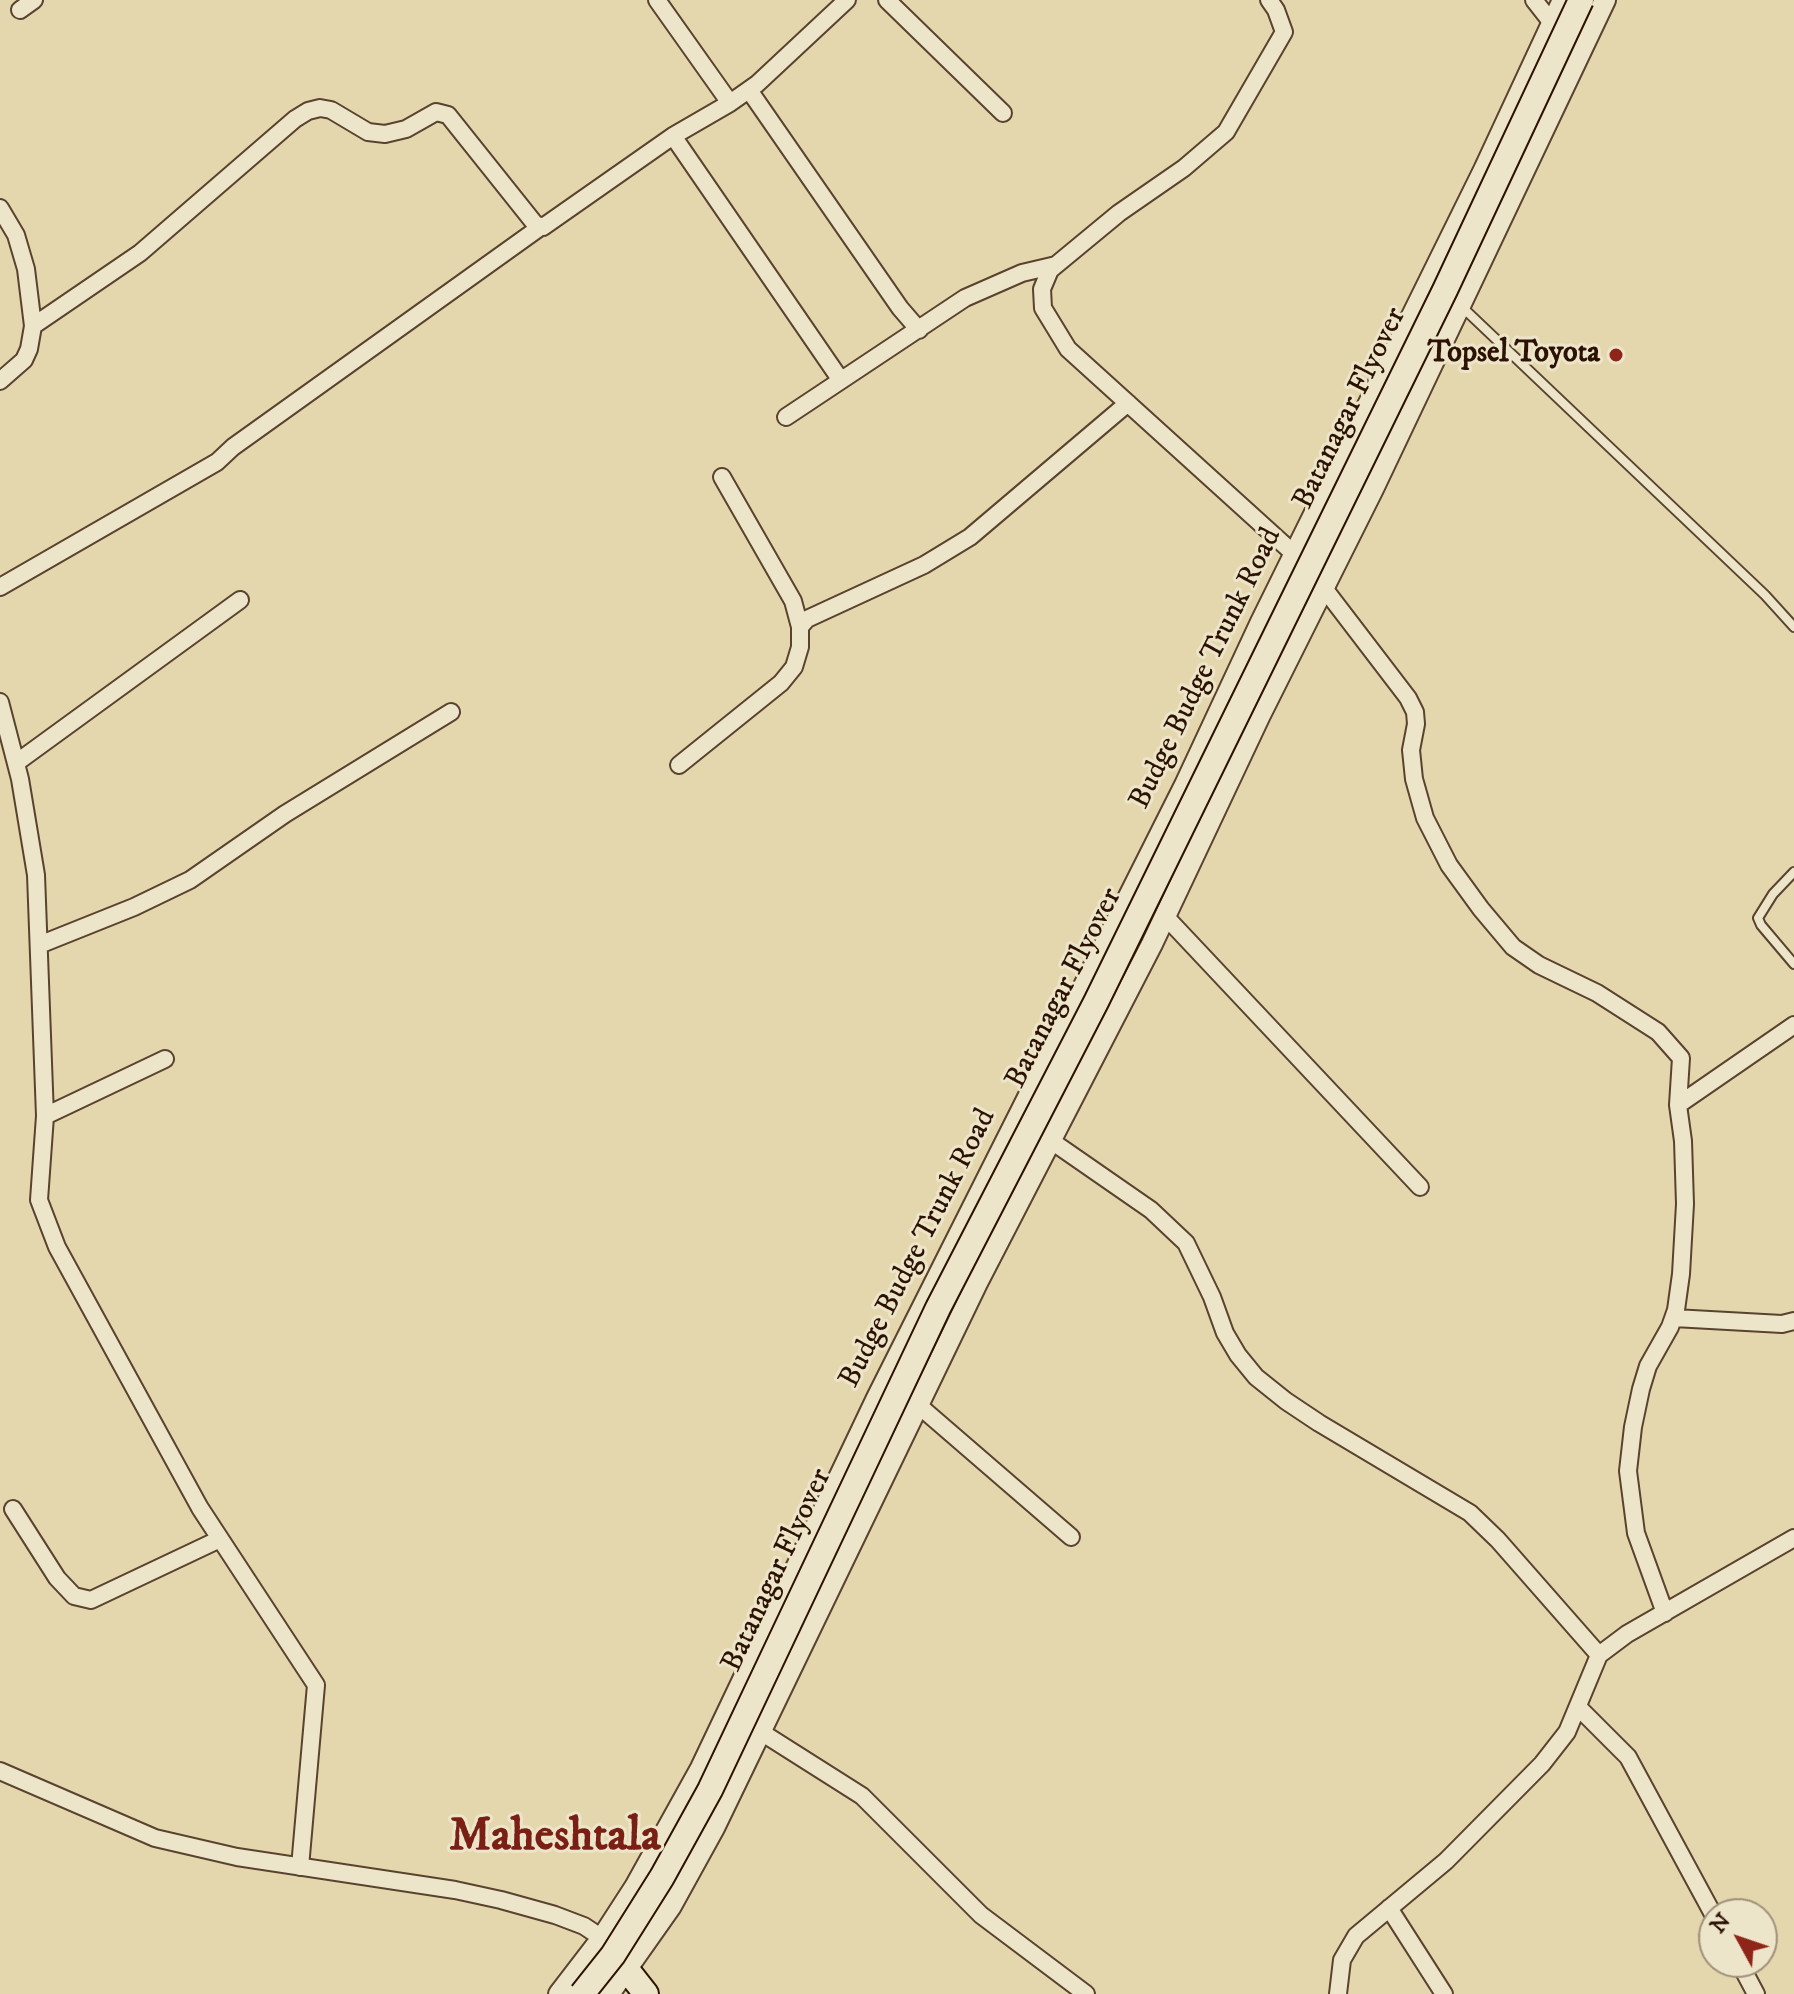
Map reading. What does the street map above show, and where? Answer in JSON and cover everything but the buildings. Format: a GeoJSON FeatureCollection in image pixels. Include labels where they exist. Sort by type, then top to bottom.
{"type":"FeatureCollection","features":[{"type":"Feature","properties":{"kind":"main road","name":"Batanagar Flyover"},"geometry":{"type":"LineString","coordinates":[[582,1994],[613,1955],[662,1877],[710,1790],[938,1308],[1117,960],[1438,303],[1581,0]]}},
{"type":"Feature","properties":{"kind":"main road"},"geometry":{"type":"LineString","coordinates":[[602,1938],[646,1994]]}},
{"type":"Feature","properties":{"kind":"street"},"geometry":{"type":"LineString","coordinates":[[20,10],[34,0]]}},
{"type":"Feature","properties":{"kind":"street"},"geometry":{"type":"LineString","coordinates":[[657,0],[730,103]]}},
{"type":"Feature","properties":{"kind":"street"},"geometry":{"type":"LineString","coordinates":[[0,587],[217,462],[233,447],[539,228],[673,136],[749,90],[847,0]]}},
{"type":"Feature","properties":{"kind":"street"},"geometry":{"type":"LineString","coordinates":[[887,0],[1003,113]]}},
{"type":"Feature","properties":{"kind":"street"},"geometry":{"type":"LineString","coordinates":[[1269,0],[1284,32],[1226,132],[1184,168],[1119,213],[1050,270],[1042,289],[1043,308],[1068,349],[1296,554],[1387,667],[1415,712],[1411,750],[1414,779],[1425,818],[1449,865],[1513,947],[1539,965],[1620,1006],[1658,1032],[1681,1058],[1678,1105],[1685,1204],[1681,1274],[1674,1318],[1648,1366],[1641,1389],[1628,1471],[1636,1533],[1665,1613]]}},
{"type":"Feature","properties":{"kind":"street"},"geometry":{"type":"LineString","coordinates":[[1534,0],[1552,23]]}},
{"type":"Feature","properties":{"kind":"street","name":"Budge Budge Trunk Road"},"geometry":{"type":"LineString","coordinates":[[559,1994],[602,1938],[635,1887],[701,1768],[884,1385],[1101,957],[1478,183],[1563,0]]}},
{"type":"Feature","properties":{"kind":"street"},"geometry":{"type":"LineString","coordinates":[[609,1994],[671,1906],[714,1828],[917,1404],[1165,916],[1605,0]]}},
{"type":"Feature","properties":{"kind":"street"},"geometry":{"type":"LineString","coordinates":[[749,90],[900,308],[919,330]]}},
{"type":"Feature","properties":{"kind":"street"},"geometry":{"type":"LineString","coordinates":[[33,326],[140,253],[295,119],[320,108],[331,110],[368,132],[385,134],[406,129],[436,112],[448,115],[539,228]]}},
{"type":"Feature","properties":{"kind":"street"},"geometry":{"type":"LineString","coordinates":[[673,136],[840,379]]}},
{"type":"Feature","properties":{"kind":"street"},"geometry":{"type":"LineString","coordinates":[[0,208],[16,235],[26,269],[33,326],[24,360],[0,381]]}},
{"type":"Feature","properties":{"kind":"street"},"geometry":{"type":"LineString","coordinates":[[786,417],[965,298],[1022,273],[1056,265]]}},
{"type":"Feature","properties":{"kind":"street"},"geometry":{"type":"LineString","coordinates":[[800,627],[807,619],[924,565],[970,537],[1128,403]]}},
{"type":"Feature","properties":{"kind":"street"},"geometry":{"type":"LineString","coordinates":[[679,765],[781,683],[794,667],[800,647],[800,627],[793,601],[722,477]]}},
{"type":"Feature","properties":{"kind":"street"},"geometry":{"type":"LineString","coordinates":[[16,763],[240,600]]}},
{"type":"Feature","properties":{"kind":"street"},"geometry":{"type":"LineString","coordinates":[[0,702],[16,763],[36,875],[45,1116],[39,1200],[57,1247],[185,1480],[316,1685],[300,1867]]}},
{"type":"Feature","properties":{"kind":"street"},"geometry":{"type":"LineString","coordinates":[[39,945],[134,907],[190,880],[285,814],[451,712]]}},
{"type":"Feature","properties":{"kind":"street"},"geometry":{"type":"LineString","coordinates":[[1165,916],[1420,1187]]}},
{"type":"Feature","properties":{"kind":"street"},"geometry":{"type":"LineString","coordinates":[[1678,1105],[1794,1025]]}},
{"type":"Feature","properties":{"kind":"street"},"geometry":{"type":"LineString","coordinates":[[45,1116],[165,1059]]}},
{"type":"Feature","properties":{"kind":"street"},"geometry":{"type":"LineString","coordinates":[[1050,1140],[1151,1210],[1186,1243],[1200,1268],[1225,1333],[1256,1377],[1319,1423],[1470,1513],[1498,1540],[1599,1655]]}},
{"type":"Feature","properties":{"kind":"street"},"geometry":{"type":"LineString","coordinates":[[1674,1318],[1782,1324],[1794,1321]]}},
{"type":"Feature","properties":{"kind":"street"},"geometry":{"type":"LineString","coordinates":[[917,1404],[1071,1537]]}},
{"type":"Feature","properties":{"kind":"street"},"geometry":{"type":"LineString","coordinates":[[13,1509],[57,1578],[74,1596],[91,1600],[220,1539]]}},
{"type":"Feature","properties":{"kind":"street"},"geometry":{"type":"LineString","coordinates":[[1338,1994],[1342,1960],[1356,1936],[1446,1861],[1542,1764],[1567,1732],[1599,1655],[1620,1638],[1794,1538]]}},
{"type":"Feature","properties":{"kind":"street"},"geometry":{"type":"LineString","coordinates":[[1579,1708],[1628,1757],[1704,1898]]}},
{"type":"Feature","properties":{"kind":"street"},"geometry":{"type":"LineString","coordinates":[[761,1732],[862,1796],[981,1915],[1086,1994]]}},
{"type":"Feature","properties":{"kind":"street"},"geometry":{"type":"LineString","coordinates":[[0,1771],[155,1838],[206,1852],[455,1890],[501,1900],[555,1915],[584,1926],[602,1938]]}},
{"type":"Feature","properties":{"kind":"street"},"geometry":{"type":"LineString","coordinates":[[1389,1908],[1444,1994]]}},
{"type":"Feature","properties":{"kind":"lane"},"geometry":{"type":"LineString","coordinates":[[1460,305],[1765,595],[1794,627]]}},
{"type":"Feature","properties":{"kind":"lane"},"geometry":{"type":"LineString","coordinates":[[1794,872],[1773,894],[1758,918],[1794,964]]}},
{"type":"Feature","properties":{"kind":"place","name":"Topsel Toyota"},"geometry":{"type":"Point","coordinates":[1616,355]}},
{"type":"Feature","properties":{"kind":"district","name":"Maheshtala"},"geometry":{"type":"Point","coordinates":[555,1839]}}]}
